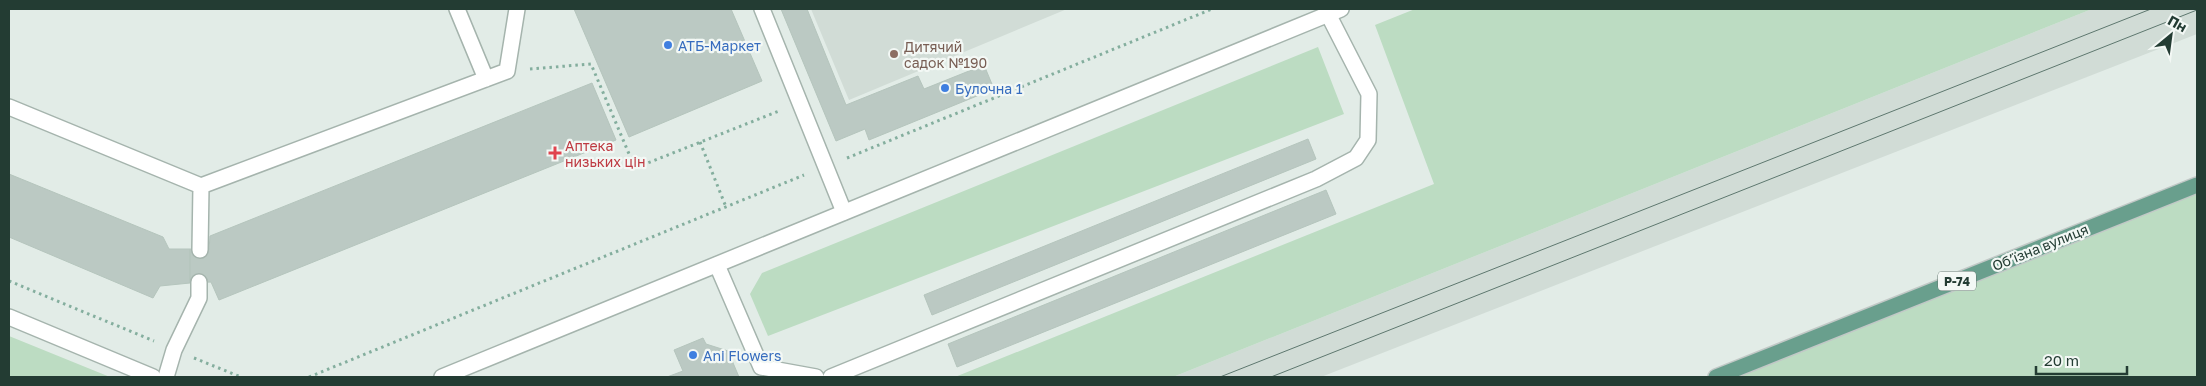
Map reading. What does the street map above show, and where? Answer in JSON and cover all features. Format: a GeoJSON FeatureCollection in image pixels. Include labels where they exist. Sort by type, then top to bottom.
{"type":"FeatureCollection","features":[{"type":"Feature","properties":{"kind":"main road","name":"Обʼїзна вулиця"},"geometry":{"type":"LineString","coordinates":[[1716,377],[2197,184]]}},
{"type":"Feature","properties":{"kind":"street"},"geometry":{"type":"LineString","coordinates":[[457,9],[486,79]]}},
{"type":"Feature","properties":{"kind":"street"},"geometry":{"type":"LineString","coordinates":[[9,107],[201,186],[507,71],[517,9]]}},
{"type":"Feature","properties":{"kind":"street"},"geometry":{"type":"LineString","coordinates":[[762,9],[844,212]]}},
{"type":"Feature","properties":{"kind":"street"},"geometry":{"type":"LineString","coordinates":[[444,377],[1335,11],[1369,94],[1368,140],[1356,158],[1316,179],[831,377]]}},
{"type":"Feature","properties":{"kind":"street"},"geometry":{"type":"LineString","coordinates":[[200,250],[201,186]]}},
{"type":"Feature","properties":{"kind":"street"},"geometry":{"type":"LineString","coordinates":[[717,264],[760,367],[816,377]]}},
{"type":"Feature","properties":{"kind":"street"},"geometry":{"type":"LineString","coordinates":[[166,377],[174,350],[199,298],[199,282]]}},
{"type":"Feature","properties":{"kind":"street"},"geometry":{"type":"LineString","coordinates":[[9,317],[154,377]]}},
{"type":"Feature","properties":{"kind":"path"},"geometry":{"type":"LineString","coordinates":[[309,377],[1212,9]]}},
{"type":"Feature","properties":{"kind":"path"},"geometry":{"type":"LineString","coordinates":[[507,71],[592,64],[635,168],[800,103]]}},
{"type":"Feature","properties":{"kind":"path"},"geometry":{"type":"LineString","coordinates":[[700,142],[726,207]]}},
{"type":"Feature","properties":{"kind":"path"},"geometry":{"type":"LineString","coordinates":[[9,281],[241,377]]}},
{"type":"Feature","properties":{"kind":"shaded area","name":"Дитячий садок №190"},"geometry":{"type":"Polygon","coordinates":[[[811,9],[1067,9],[849,100],[811,9]]]}},
{"type":"Feature","properties":{"kind":"shaded area"},"geometry":{"type":"Polygon","coordinates":[[[2092,9],[2197,9],[2197,34],[1321,377],[1173,377],[2092,9]]]}},
{"type":"Feature","properties":{"kind":"green space"},"geometry":{"type":"Polygon","coordinates":[[[1415,9],[2092,9],[1173,377],[955,377],[1434,184],[1375,25],[1415,9]]]}},
{"type":"Feature","properties":{"kind":"green space"},"geometry":{"type":"Polygon","coordinates":[[[1318,47],[1344,114],[768,336],[750,294],[762,273],[1318,47]]]}},
{"type":"Feature","properties":{"kind":"green space"},"geometry":{"type":"Polygon","coordinates":[[[2197,185],[2197,377],[1716,377],[2197,185]]]}},
{"type":"Feature","properties":{"kind":"green space"},"geometry":{"type":"Polygon","coordinates":[[[9,336],[110,377],[9,377],[9,336]]]}},
{"type":"Feature","properties":{"kind":"building","name":"АТБ-Маркет"},"geometry":{"type":"Polygon","coordinates":[[[574,9],[731,9],[762,81],[629,137],[574,9]]]}},
{"type":"Feature","properties":{"kind":"building"},"geometry":{"type":"Polygon","coordinates":[[[781,9],[807,9],[846,105],[918,76],[924,89],[984,65],[994,89],[869,140],[865,129],[836,141],[781,9]]]}},
{"type":"Feature","properties":{"kind":"building"},"geometry":{"type":"Polygon","coordinates":[[[592,83],[616,140],[219,300],[211,282],[190,283],[190,249],[209,250],[210,236],[592,83]]]}},
{"type":"Feature","properties":{"kind":"building"},"geometry":{"type":"Polygon","coordinates":[[[1308,139],[1316,159],[932,315],[924,295],[1308,139]]]}},
{"type":"Feature","properties":{"kind":"building"},"geometry":{"type":"Polygon","coordinates":[[[9,174],[163,237],[169,249],[190,249],[190,283],[160,286],[153,298],[9,237],[9,174]]]}},
{"type":"Feature","properties":{"kind":"building"},"geometry":{"type":"Polygon","coordinates":[[[1326,190],[1336,214],[957,367],[948,344],[1326,190]]]}},
{"type":"Feature","properties":{"kind":"building"},"geometry":{"type":"Polygon","coordinates":[[[703,338],[706,344],[728,351],[739,377],[667,377],[683,371],[674,350],[703,338]]]}},
{"type":"Feature","properties":{"kind":"tram line"},"geometry":{"type":"LineString","coordinates":[[1220,377],[2151,9]]}},
{"type":"Feature","properties":{"kind":"tram line"},"geometry":{"type":"LineString","coordinates":[[1271,377],[2197,10]]}},
{"type":"Feature","properties":{"kind":"place","name":"АТБ-Маркет"},"geometry":{"type":"Point","coordinates":[668,45]}},
{"type":"Feature","properties":{"kind":"place","name":"Дитячий садок №190"},"geometry":{"type":"Point","coordinates":[894,54]}},
{"type":"Feature","properties":{"kind":"place","name":"Булочна 1"},"geometry":{"type":"Point","coordinates":[945,88]}},
{"type":"Feature","properties":{"kind":"place","name":"Аптека низьких цін"},"geometry":{"type":"Point","coordinates":[555,153]}},
{"type":"Feature","properties":{"kind":"place","name":"Ani Flowers"},"geometry":{"type":"Point","coordinates":[693,355]}}]}
